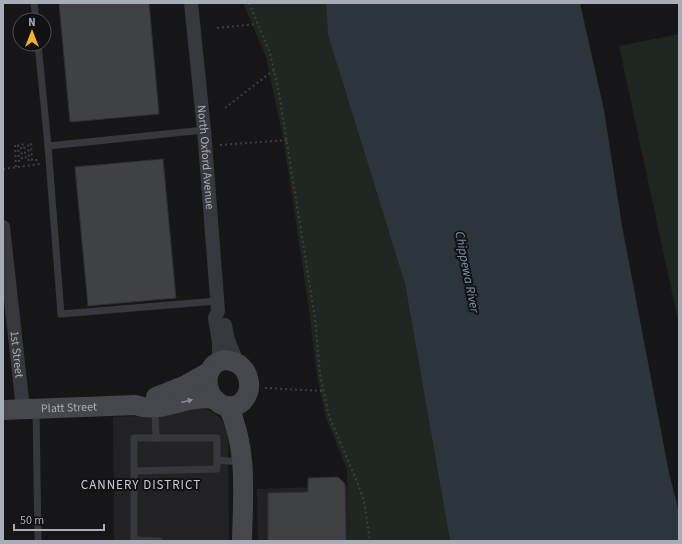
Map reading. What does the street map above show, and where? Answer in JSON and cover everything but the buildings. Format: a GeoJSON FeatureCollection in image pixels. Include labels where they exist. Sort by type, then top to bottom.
{"type":"FeatureCollection","features":[{"type":"Feature","properties":{"kind":"street","name":"North Oxford Avenue"},"geometry":{"type":"LineString","coordinates":[[191,3],[204,130],[218,306],[223,317],[228,340],[222,365]]}},
{"type":"Feature","properties":{"kind":"street","name":"1st Street"},"geometry":{"type":"LineString","coordinates":[[3,227],[30,409]]}},
{"type":"Feature","properties":{"kind":"street","name":"Platt Street"},"geometry":{"type":"LineString","coordinates":[[136,405],[144,400],[169,393],[222,365]]}},
{"type":"Feature","properties":{"kind":"street"},"geometry":{"type":"LineString","coordinates":[[242,541],[243,462],[235,421],[208,386],[222,365],[247,374],[252,392],[250,442],[243,462]]}},
{"type":"Feature","properties":{"kind":"street"},"geometry":{"type":"LineString","coordinates":[[222,403],[240,403],[252,392]]}},
{"type":"Feature","properties":{"kind":"street","name":"Platt Street"},"geometry":{"type":"LineString","coordinates":[[3,410],[136,405],[146,409],[198,398],[208,398],[222,403]]}},
{"type":"Feature","properties":{"kind":"lane"},"geometry":{"type":"LineString","coordinates":[[39,52],[48,146],[61,314],[218,306]]}},
{"type":"Feature","properties":{"kind":"lane"},"geometry":{"type":"LineString","coordinates":[[48,146],[204,130]]}},
{"type":"Feature","properties":{"kind":"lane"},"geometry":{"type":"LineString","coordinates":[[156,408],[156,438]]}},
{"type":"Feature","properties":{"kind":"lane"},"geometry":{"type":"LineString","coordinates":[[30,409],[38,541]]}},
{"type":"Feature","properties":{"kind":"lane"},"geometry":{"type":"LineString","coordinates":[[134,471],[217,469],[217,438],[134,438],[134,471],[134,541],[159,541]]}},
{"type":"Feature","properties":{"kind":"lane"},"geometry":{"type":"LineString","coordinates":[[217,460],[243,462]]}},
{"type":"Feature","properties":{"kind":"path"},"geometry":{"type":"LineString","coordinates":[[249,3],[270,53],[274,70],[287,140],[315,318],[320,375],[323,391],[329,416],[364,501],[370,541]]}},
{"type":"Feature","properties":{"kind":"path"},"geometry":{"type":"LineString","coordinates":[[217,28],[258,24]]}},
{"type":"Feature","properties":{"kind":"path"},"geometry":{"type":"LineString","coordinates":[[226,108],[274,70]]}},
{"type":"Feature","properties":{"kind":"path"},"geometry":{"type":"LineString","coordinates":[[220,145],[287,140]]}},
{"type":"Feature","properties":{"kind":"path"},"geometry":{"type":"LineString","coordinates":[[16,167],[15,145],[18,145],[19,161],[22,160],[21,145],[24,144],[26,160],[29,160],[28,144],[31,144],[32,160],[39,159],[39,164]]}},
{"type":"Feature","properties":{"kind":"path"},"geometry":{"type":"LineString","coordinates":[[3,169],[34,165]]}},
{"type":"Feature","properties":{"kind":"path"},"geometry":{"type":"LineString","coordinates":[[252,392],[323,391]]}},
{"type":"Feature","properties":{"kind":"shaded area"},"geometry":{"type":"Polygon","coordinates":[[[243,3],[326,3],[328,35],[405,284],[450,541],[349,541],[347,469],[326,418],[317,376],[308,302],[284,143],[266,57],[243,3]]]}},
{"type":"Feature","properties":{"kind":"shaded area"},"geometry":{"type":"Polygon","coordinates":[[[679,34],[679,325],[619,46],[679,34]]]}},
{"type":"Feature","properties":{"kind":"shaded area"},"geometry":{"type":"Polygon","coordinates":[[[199,406],[214,413],[220,418],[227,429],[229,541],[114,541],[113,417],[164,415],[199,406]]]}},
{"type":"Feature","properties":{"kind":"shaded area"},"geometry":{"type":"Polygon","coordinates":[[[347,486],[349,541],[258,541],[257,489],[347,486]]]}},
{"type":"Feature","properties":{"kind":"water","name":"Chippewa River"},"geometry":{"type":"Polygon","coordinates":[[[326,3],[580,3],[604,110],[622,226],[669,473],[679,512],[679,541],[450,541],[405,284],[328,35],[326,3]]]}},
{"type":"Feature","properties":{"kind":"district","name":"CANNERY DISTRICT"},"geometry":{"type":"Point","coordinates":[141,485]}}]}
